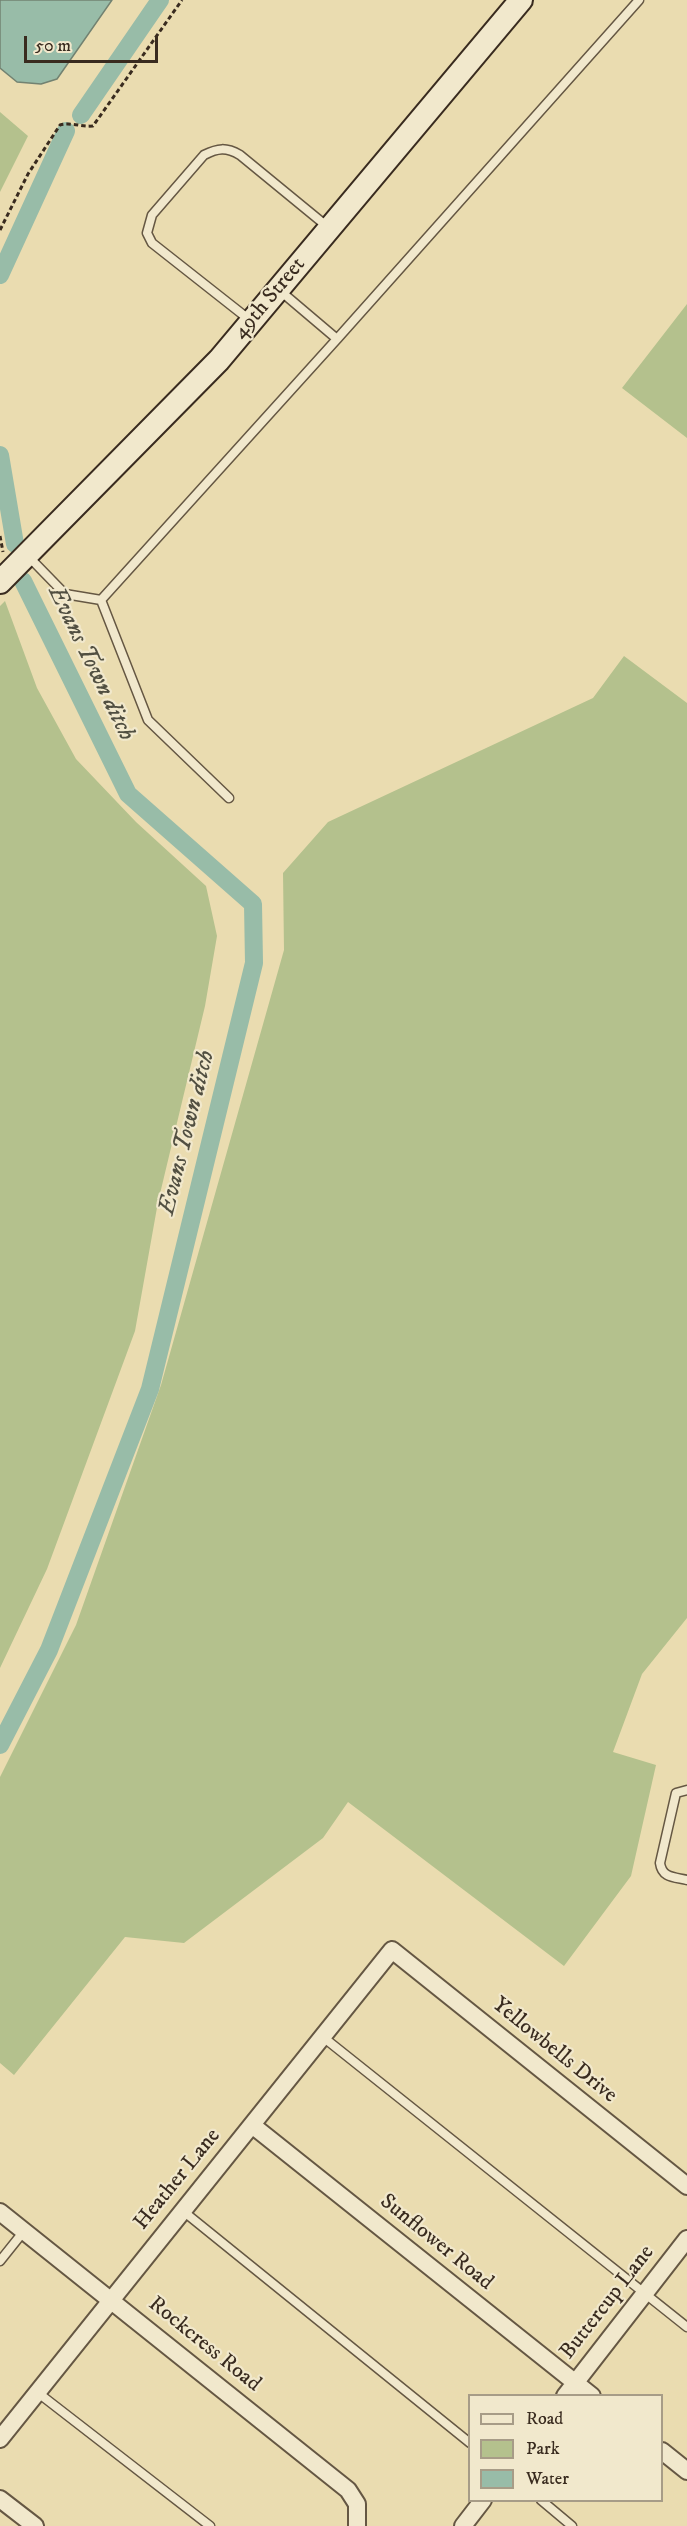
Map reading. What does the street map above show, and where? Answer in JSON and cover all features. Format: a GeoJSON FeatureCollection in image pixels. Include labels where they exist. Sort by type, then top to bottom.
{"type":"FeatureCollection","features":[{"type":"Feature","properties":{"kind":"street","name":"49th Street"},"geometry":{"type":"LineString","coordinates":[[0,582],[219,360],[521,0]]}},
{"type":"Feature","properties":{"kind":"street","name":"Heather Lane"},"geometry":{"type":"LineString","coordinates":[[0,2439],[392,1950]]}},
{"type":"Feature","properties":{"kind":"street","name":"Yellowbells Drive"},"geometry":{"type":"LineString","coordinates":[[392,1950],[687,2186]]}},
{"type":"Feature","properties":{"kind":"street","name":"Sunflower Road"},"geometry":{"type":"LineString","coordinates":[[252,2125],[570,2389],[586,2394]]}},
{"type":"Feature","properties":{"kind":"street","name":"Rockcress Road"},"geometry":{"type":"LineString","coordinates":[[0,2212],[348,2490],[357,2504],[357,2526]]}},
{"type":"Feature","properties":{"kind":"street","name":"Buttercup Lane"},"geometry":{"type":"LineString","coordinates":[[570,2389],[687,2239]]}},
{"type":"Feature","properties":{"kind":"street"},"geometry":{"type":"LineString","coordinates":[[663,2452],[687,2471]]}},
{"type":"Feature","properties":{"kind":"street"},"geometry":{"type":"LineString","coordinates":[[0,2499],[35,2526]]}},
{"type":"Feature","properties":{"kind":"street"},"geometry":{"type":"LineString","coordinates":[[463,2526],[481,2502]]}},
{"type":"Feature","properties":{"kind":"lane"},"geometry":{"type":"LineString","coordinates":[[101,600],[639,0]]}},
{"type":"Feature","properties":{"kind":"lane"},"geometry":{"type":"LineString","coordinates":[[252,321],[152,243],[147,233],[152,215],[204,155],[228,148],[240,155],[330,229]]}},
{"type":"Feature","properties":{"kind":"lane"},"geometry":{"type":"LineString","coordinates":[[278,289],[337,339]]}},
{"type":"Feature","properties":{"kind":"lane"},"geometry":{"type":"LineString","coordinates":[[27,555],[65,594],[101,600]]}},
{"type":"Feature","properties":{"kind":"lane"},"geometry":{"type":"LineString","coordinates":[[101,600],[148,720],[229,798]]}},
{"type":"Feature","properties":{"kind":"lane"},"geometry":{"type":"LineString","coordinates":[[687,1790],[676,1793],[660,1863],[661,1871],[665,1876],[687,1880]]}},
{"type":"Feature","properties":{"kind":"lane"},"geometry":{"type":"LineString","coordinates":[[323,2037],[687,2327]]}},
{"type":"Feature","properties":{"kind":"lane"},"geometry":{"type":"LineString","coordinates":[[183,2211],[468,2441]]}},
{"type":"Feature","properties":{"kind":"lane"},"geometry":{"type":"LineString","coordinates":[[0,2261],[24,2231]]}},
{"type":"Feature","properties":{"kind":"lane"},"geometry":{"type":"LineString","coordinates":[[37,2392],[210,2526]]}},
{"type":"Feature","properties":{"kind":"lane"},"geometry":{"type":"LineString","coordinates":[[543,2502],[572,2526]]}},
{"type":"Feature","properties":{"kind":"path"},"geometry":{"type":"LineString","coordinates":[[0,230],[28,174],[60,125],[68,123],[83,127],[93,126],[182,0]]}},
{"type":"Feature","properties":{"kind":"green space"},"geometry":{"type":"Polygon","coordinates":[[[0,112],[28,136],[0,192],[0,112]]]}},
{"type":"Feature","properties":{"kind":"green space"},"geometry":{"type":"Polygon","coordinates":[[[687,304],[687,438],[622,388],[687,304]]]}},
{"type":"Feature","properties":{"kind":"green space"},"geometry":{"type":"Polygon","coordinates":[[[5,601],[37,688],[76,759],[136,822],[206,886],[217,936],[205,1006],[158,1202],[135,1331],[47,1569],[0,1668],[0,606],[5,601]]]}},
{"type":"Feature","properties":{"kind":"green space"},"geometry":{"type":"Polygon","coordinates":[[[624,656],[687,703],[687,1618],[642,1674],[613,1752],[656,1765],[631,1876],[564,1966],[348,1802],[323,1838],[184,1943],[125,1937],[14,2075],[0,2063],[0,1777],[76,1625],[161,1385],[284,950],[283,873],[328,822],[593,698],[624,656]]]}},
{"type":"Feature","properties":{"kind":"water"},"geometry":{"type":"Polygon","coordinates":[[[0,0],[112,0],[57,79],[41,84],[17,82],[0,68],[0,0]]]}},
{"type":"Feature","properties":{"kind":"waterway","name":"Evans Town ditch"},"geometry":{"type":"LineString","coordinates":[[81,115],[160,0]]}},
{"type":"Feature","properties":{"kind":"waterway","name":"Evans Town ditch"},"geometry":{"type":"LineString","coordinates":[[0,275],[66,131]]}},
{"type":"Feature","properties":{"kind":"waterway","name":"Evans Town ditch"},"geometry":{"type":"LineString","coordinates":[[0,455],[15,544]]}},
{"type":"Feature","properties":{"kind":"waterway","name":"Evans Town ditch"},"geometry":{"type":"LineString","coordinates":[[0,1745],[49,1650],[150,1389],[254,963],[253,904],[128,794],[23,581]]}}]}
